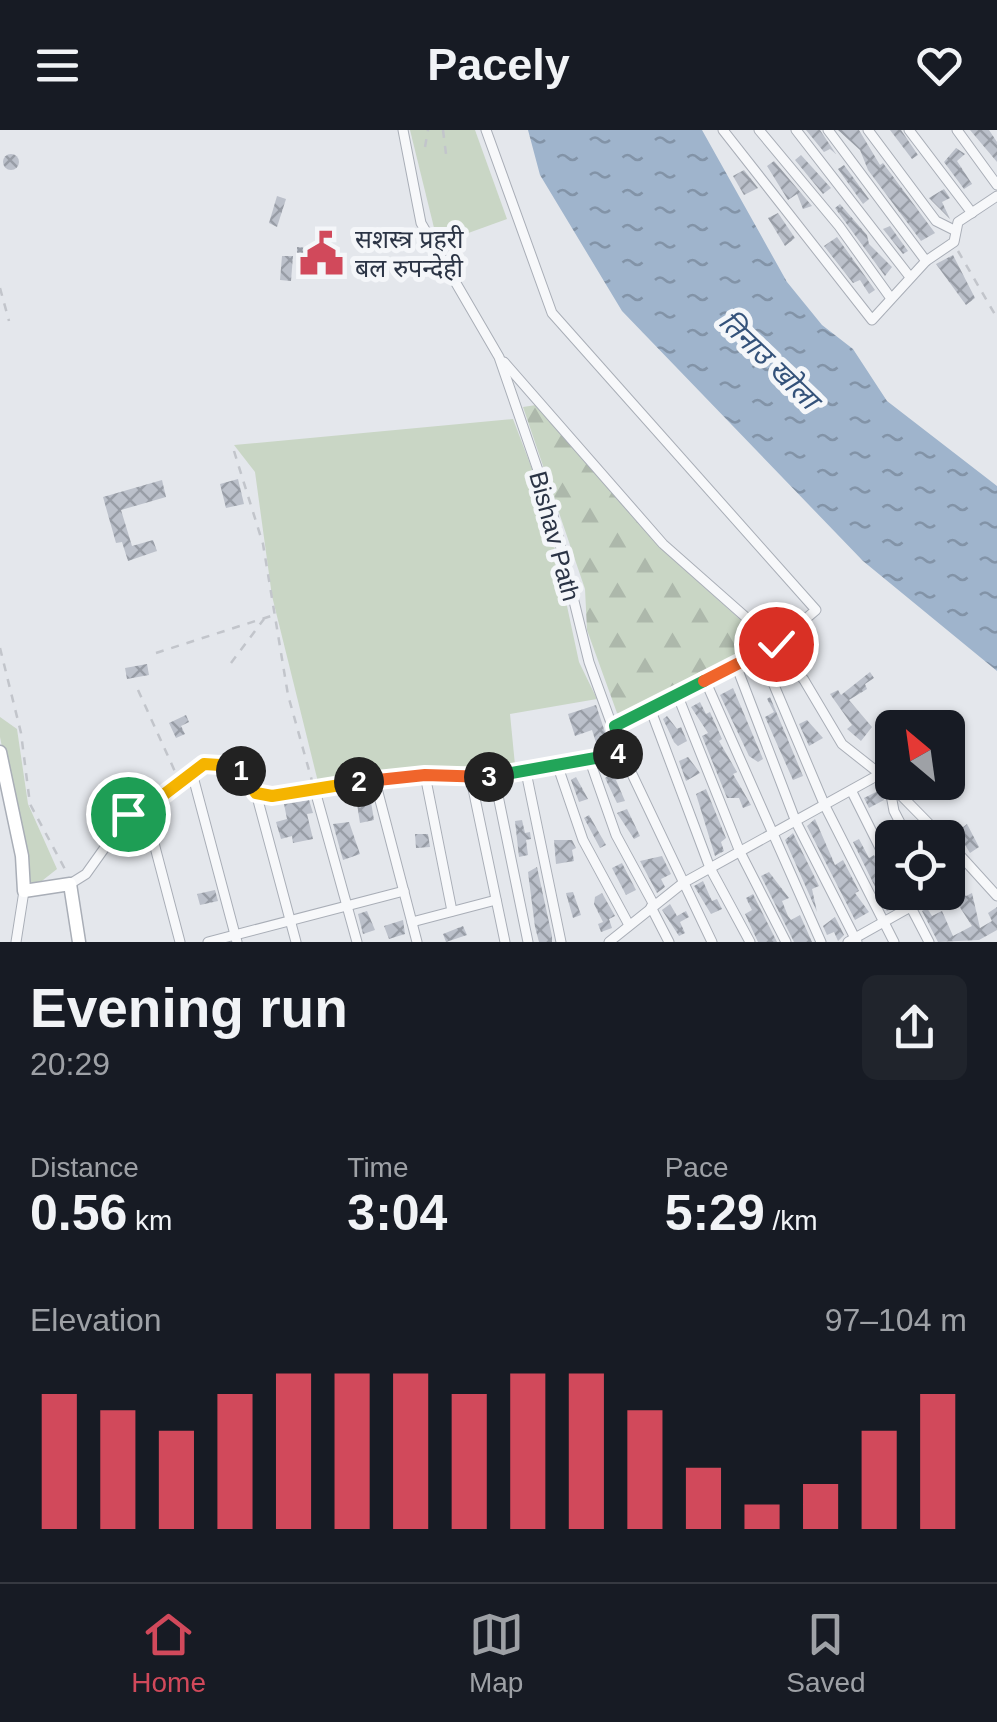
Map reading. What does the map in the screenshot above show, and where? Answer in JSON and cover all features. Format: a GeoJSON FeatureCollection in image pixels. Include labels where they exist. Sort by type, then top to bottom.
{"type":"FeatureCollection","features":[{"type":"Feature","properties":{"kind":"street","name":"Bishav Path"},"geometry":{"type":"LineString","coordinates":[[403,130],[421,223],[499,356],[551,508],[588,662],[622,753],[712,942]]}},
{"type":"Feature","properties":{"kind":"street"},"geometry":{"type":"LineString","coordinates":[[486,130],[552,313],[816,610],[776,644],[615,726]]}},
{"type":"Feature","properties":{"kind":"street"},"geometry":{"type":"LineString","coordinates":[[723,130],[868,319],[879,317],[890,297],[926,261],[954,242],[954,230],[997,196]]}},
{"type":"Feature","properties":{"kind":"street"},"geometry":{"type":"LineString","coordinates":[[759,130],[839,226],[890,297]]}},
{"type":"Feature","properties":{"kind":"street"},"geometry":{"type":"LineString","coordinates":[[796,130],[910,277]]}},
{"type":"Feature","properties":{"kind":"street"},"geometry":{"type":"LineString","coordinates":[[828,130],[926,261]]}},
{"type":"Feature","properties":{"kind":"street"},"geometry":{"type":"LineString","coordinates":[[868,130],[936,221],[954,230]]}},
{"type":"Feature","properties":{"kind":"street"},"geometry":{"type":"LineString","coordinates":[[910,130],[972,213]]}},
{"type":"Feature","properties":{"kind":"street"},"geometry":{"type":"LineString","coordinates":[[956,130],[997,185]]}},
{"type":"Feature","properties":{"kind":"street"},"geometry":{"type":"LineString","coordinates":[[499,356],[663,544],[776,644],[804,680],[842,744],[875,770]]}},
{"type":"Feature","properties":{"kind":"street"},"geometry":{"type":"LineString","coordinates":[[760,652],[826,806],[894,942]]}},
{"type":"Feature","properties":{"kind":"street"},"geometry":{"type":"LineString","coordinates":[[736,664],[796,822],[853,941],[907,910]]}},
{"type":"Feature","properties":{"kind":"street"},"geometry":{"type":"LineString","coordinates":[[705,680],[770,836],[821,942]]}},
{"type":"Feature","properties":{"kind":"street"},"geometry":{"type":"LineString","coordinates":[[677,694],[740,852],[786,942]]}},
{"type":"Feature","properties":{"kind":"street"},"geometry":{"type":"LineString","coordinates":[[650,708],[710,868],[750,942]]}},
{"type":"Feature","properties":{"kind":"street"},"geometry":{"type":"LineString","coordinates":[[0,752],[22,856],[24,891],[16,942]]}},
{"type":"Feature","properties":{"kind":"street"},"geometry":{"type":"LineString","coordinates":[[256,793],[272,796],[314,787],[425,775],[470,780],[622,753]]}},
{"type":"Feature","properties":{"kind":"street"},"geometry":{"type":"LineString","coordinates":[[590,761],[616,835],[669,942]]}},
{"type":"Feature","properties":{"kind":"street"},"geometry":{"type":"LineString","coordinates":[[24,891],[68,884],[86,874],[128,814],[145,809],[204,764],[236,766],[256,793],[296,942]]}},
{"type":"Feature","properties":{"kind":"street"},"geometry":{"type":"LineString","coordinates":[[558,767],[583,840],[630,942]]}},
{"type":"Feature","properties":{"kind":"street"},"geometry":{"type":"LineString","coordinates":[[526,772],[562,942]]}},
{"type":"Feature","properties":{"kind":"street"},"geometry":{"type":"LineString","coordinates":[[192,773],[237,938]]}},
{"type":"Feature","properties":{"kind":"street"},"geometry":{"type":"LineString","coordinates":[[425,775],[452,911]]}},
{"type":"Feature","properties":{"kind":"street"},"geometry":{"type":"LineString","coordinates":[[494,776],[528,942]]}},
{"type":"Feature","properties":{"kind":"street"},"geometry":{"type":"LineString","coordinates":[[609,942],[683,883],[875,777]]}},
{"type":"Feature","properties":{"kind":"street"},"geometry":{"type":"LineString","coordinates":[[375,780],[417,942]]}},
{"type":"Feature","properties":{"kind":"street"},"geometry":{"type":"LineString","coordinates":[[470,780],[505,942]]}},
{"type":"Feature","properties":{"kind":"street"},"geometry":{"type":"LineString","coordinates":[[314,787],[356,942]]}},
{"type":"Feature","properties":{"kind":"street"},"geometry":{"type":"LineString","coordinates":[[852,792],[875,838]]}},
{"type":"Feature","properties":{"kind":"street"},"geometry":{"type":"LineString","coordinates":[[905,800],[925,820]]}},
{"type":"Feature","properties":{"kind":"street"},"geometry":{"type":"LineString","coordinates":[[145,809],[180,942]]}},
{"type":"Feature","properties":{"kind":"street"},"geometry":{"type":"LineString","coordinates":[[965,862],[997,896]]}},
{"type":"Feature","properties":{"kind":"street"},"geometry":{"type":"LineString","coordinates":[[68,884],[80,942]]}},
{"type":"Feature","properties":{"kind":"street"},"geometry":{"type":"LineString","coordinates":[[208,942],[237,938],[404,891]]}},
{"type":"Feature","properties":{"kind":"street"},"geometry":{"type":"LineString","coordinates":[[412,922],[496,900]]}},
{"type":"Feature","properties":{"kind":"street"},"geometry":{"type":"LineString","coordinates":[[912,910],[929,942]]}},
{"type":"Feature","properties":{"kind":"path"},"geometry":{"type":"LineString","coordinates":[[425,147],[428,130]]}},
{"type":"Feature","properties":{"kind":"path"},"geometry":{"type":"LineString","coordinates":[[443,130],[446,154]]}},
{"type":"Feature","properties":{"kind":"path"},"geometry":{"type":"LineString","coordinates":[[954,242],[997,318]]}},
{"type":"Feature","properties":{"kind":"path"},"geometry":{"type":"LineString","coordinates":[[0,288],[9,320]]}},
{"type":"Feature","properties":{"kind":"path"},"geometry":{"type":"LineString","coordinates":[[234,451],[262,544],[272,615],[314,787]]}},
{"type":"Feature","properties":{"kind":"path"},"geometry":{"type":"LineString","coordinates":[[156,654],[272,615]]}},
{"type":"Feature","properties":{"kind":"path"},"geometry":{"type":"LineString","coordinates":[[231,663],[264,618]]}},
{"type":"Feature","properties":{"kind":"path"},"geometry":{"type":"LineString","coordinates":[[0,648],[23,742],[30,804],[66,869],[68,884]]}},
{"type":"Feature","properties":{"kind":"path"},"geometry":{"type":"LineString","coordinates":[[138,690],[180,782]]}},
{"type":"Feature","properties":{"kind":"green space"},"geometry":{"type":"Polygon","coordinates":[[[410,130],[475,130],[507,219],[438,244],[410,130]]]}},
{"type":"Feature","properties":{"kind":"green space"},"geometry":{"type":"Polygon","coordinates":[[[536,405],[668,555],[753,631],[762,647],[623,717],[617,713],[587,630],[585,589],[523,407],[536,405]]]}},
{"type":"Feature","properties":{"kind":"green space"},"geometry":{"type":"Polygon","coordinates":[[[513,419],[545,503],[579,662],[597,699],[510,714],[515,765],[470,777],[450,771],[318,782],[272,596],[255,472],[234,445],[513,419]]]}},
{"type":"Feature","properties":{"kind":"green space"},"geometry":{"type":"Polygon","coordinates":[[[0,717],[17,729],[28,804],[57,869],[38,884],[29,883],[0,737],[0,717]]]}},
{"type":"Feature","properties":{"kind":"water","name":"तिनाउ खोला"},"geometry":{"type":"Polygon","coordinates":[[[528,130],[702,130],[787,282],[822,325],[853,349],[887,401],[997,486],[997,671],[863,561],[622,311],[540,175],[528,130]]]}},
{"type":"Feature","properties":{"kind":"building"},"geometry":{"type":"Polygon","coordinates":[[[806,130],[820,130],[836,154],[830,149],[824,152],[806,130]]]}},
{"type":"Feature","properties":{"kind":"building"},"geometry":{"type":"Polygon","coordinates":[[[838,130],[859,130],[880,165],[883,163],[935,233],[921,241],[868,170],[860,150],[838,130]]]}},
{"type":"Feature","properties":{"kind":"building"},"geometry":{"type":"Polygon","coordinates":[[[890,130],[901,130],[918,155],[912,159],[890,130]]]}},
{"type":"Feature","properties":{"kind":"building"},"geometry":{"type":"Polygon","coordinates":[[[970,130],[989,130],[997,142],[997,162],[970,130]]]}},
{"type":"Feature","properties":{"kind":"building"},"geometry":{"type":"Polygon","coordinates":[[[956,148],[965,154],[957,161],[972,184],[964,189],[944,162],[956,148]]]}},
{"type":"Feature","properties":{"kind":"building"},"geometry":{"type":"Polygon","coordinates":[[[11,154],[19,162],[11,170],[3,162],[11,154]]]}},
{"type":"Feature","properties":{"kind":"building"},"geometry":{"type":"Polygon","coordinates":[[[801,155],[831,188],[823,194],[795,160],[801,155]]]}},
{"type":"Feature","properties":{"kind":"building"},"geometry":{"type":"Polygon","coordinates":[[[774,161],[812,206],[803,209],[797,194],[788,200],[767,166],[774,161]]]}},
{"type":"Feature","properties":{"kind":"building"},"geometry":{"type":"Polygon","coordinates":[[[844,165],[869,199],[863,204],[838,169],[844,165]]]}},
{"type":"Feature","properties":{"kind":"building"},"geometry":{"type":"Polygon","coordinates":[[[744,170],[758,188],[744,195],[733,176],[744,170]]]}},
{"type":"Feature","properties":{"kind":"building"},"geometry":{"type":"Polygon","coordinates":[[[944,189],[950,198],[942,202],[950,219],[929,198],[944,189]]]}},
{"type":"Feature","properties":{"kind":"building"},"geometry":{"type":"Polygon","coordinates":[[[277,196],[286,199],[277,227],[269,223],[277,196]]]}},
{"type":"Feature","properties":{"kind":"building"},"geometry":{"type":"Polygon","coordinates":[[[840,204],[867,235],[869,244],[892,267],[885,276],[835,208],[840,204]]]}},
{"type":"Feature","properties":{"kind":"building"},"geometry":{"type":"Polygon","coordinates":[[[778,213],[795,238],[785,246],[768,218],[778,213]]]}},
{"type":"Feature","properties":{"kind":"building"},"geometry":{"type":"Polygon","coordinates":[[[890,226],[908,251],[903,254],[883,229],[890,226]]]}},
{"type":"Feature","properties":{"kind":"building"},"geometry":{"type":"Polygon","coordinates":[[[837,237],[875,290],[869,294],[860,280],[853,283],[824,246],[837,237]]]}},
{"type":"Feature","properties":{"kind":"building"},"geometry":{"type":"Polygon","coordinates":[[[297,247],[323,249],[322,262],[297,260],[297,247]]]}},
{"type":"Feature","properties":{"kind":"building"},"geometry":{"type":"Polygon","coordinates":[[[953,255],[975,298],[966,305],[936,264],[953,255]]]}},
{"type":"Feature","properties":{"kind":"building"},"geometry":{"type":"Polygon","coordinates":[[[282,256],[293,256],[291,281],[280,280],[282,256]]]}},
{"type":"Feature","properties":{"kind":"building"},"geometry":{"type":"Polygon","coordinates":[[[238,479],[244,504],[226,508],[220,484],[238,479]]]}},
{"type":"Feature","properties":{"kind":"building"},"geometry":{"type":"Polygon","coordinates":[[[162,480],[166,497],[121,510],[132,546],[153,540],[157,551],[128,561],[122,542],[116,543],[103,497],[162,480]]]}},
{"type":"Feature","properties":{"kind":"building"},"geometry":{"type":"Polygon","coordinates":[[[147,664],[149,675],[127,679],[125,668],[147,664]]]}},
{"type":"Feature","properties":{"kind":"building"},"geometry":{"type":"Polygon","coordinates":[[[870,672],[874,678],[865,684],[867,689],[849,700],[872,727],[861,741],[847,729],[852,725],[830,694],[838,690],[841,695],[870,672]]]}},
{"type":"Feature","properties":{"kind":"building"},"geometry":{"type":"Polygon","coordinates":[[[733,688],[763,759],[758,762],[749,756],[720,695],[733,688]]]}},
{"type":"Feature","properties":{"kind":"building"},"geometry":{"type":"Polygon","coordinates":[[[770,697],[803,776],[793,780],[765,717],[774,712],[767,699],[770,697]]]}},
{"type":"Feature","properties":{"kind":"building"},"geometry":{"type":"Polygon","coordinates":[[[700,702],[706,714],[710,712],[722,739],[719,741],[737,772],[733,774],[751,805],[743,808],[739,798],[727,798],[702,736],[708,733],[691,707],[700,702]]]}},
{"type":"Feature","properties":{"kind":"building"},"geometry":{"type":"Polygon","coordinates":[[[596,705],[611,747],[598,749],[592,730],[575,736],[568,714],[596,705]]]}},
{"type":"Feature","properties":{"kind":"building"},"geometry":{"type":"Polygon","coordinates":[[[186,715],[189,722],[181,726],[185,734],[176,738],[169,723],[186,715]]]}},
{"type":"Feature","properties":{"kind":"building"},"geometry":{"type":"Polygon","coordinates":[[[667,716],[677,729],[681,727],[687,741],[678,746],[674,742],[663,719],[667,716]]]}},
{"type":"Feature","properties":{"kind":"building"},"geometry":{"type":"Polygon","coordinates":[[[807,720],[823,738],[809,746],[799,724],[807,720]]]}},
{"type":"Feature","properties":{"kind":"building"},"geometry":{"type":"Polygon","coordinates":[[[688,757],[700,773],[686,781],[679,761],[688,757]]]}},
{"type":"Feature","properties":{"kind":"building"},"geometry":{"type":"Polygon","coordinates":[[[617,765],[623,778],[616,780],[625,801],[617,803],[605,778],[611,773],[609,769],[617,765]]]}},
{"type":"Feature","properties":{"kind":"building"},"geometry":{"type":"Polygon","coordinates":[[[576,777],[588,799],[579,802],[571,780],[576,777]]]}},
{"type":"Feature","properties":{"kind":"building"},"geometry":{"type":"Polygon","coordinates":[[[706,789],[726,838],[721,842],[724,851],[715,856],[696,794],[706,789]]]}},
{"type":"Feature","properties":{"kind":"building"},"geometry":{"type":"Polygon","coordinates":[[[875,792],[875,800],[884,800],[869,808],[864,798],[875,792]]]}},
{"type":"Feature","properties":{"kind":"building"},"geometry":{"type":"Polygon","coordinates":[[[309,800],[313,813],[307,814],[313,839],[293,843],[292,836],[281,839],[276,822],[287,819],[284,804],[309,800]]]}},
{"type":"Feature","properties":{"kind":"building"},"geometry":{"type":"Polygon","coordinates":[[[371,802],[374,820],[360,823],[357,804],[371,802]]]}},
{"type":"Feature","properties":{"kind":"building"},"geometry":{"type":"Polygon","coordinates":[[[627,809],[640,836],[634,839],[617,813],[627,809]]]}},
{"type":"Feature","properties":{"kind":"building"},"geometry":{"type":"Polygon","coordinates":[[[589,815],[606,845],[600,848],[584,818],[589,815]]]}},
{"type":"Feature","properties":{"kind":"building"},"geometry":{"type":"Polygon","coordinates":[[[815,819],[835,865],[843,860],[859,891],[855,893],[869,912],[855,920],[807,826],[815,819]]]}},
{"type":"Feature","properties":{"kind":"building"},"geometry":{"type":"Polygon","coordinates":[[[522,820],[531,839],[526,840],[528,855],[519,857],[515,821],[522,820]]]}},
{"type":"Feature","properties":{"kind":"building"},"geometry":{"type":"Polygon","coordinates":[[[136,821],[146,846],[144,854],[118,847],[125,833],[132,835],[130,827],[136,821]]]}},
{"type":"Feature","properties":{"kind":"building"},"geometry":{"type":"Polygon","coordinates":[[[349,822],[360,854],[343,860],[333,824],[349,822]]]}},
{"type":"Feature","properties":{"kind":"building"},"geometry":{"type":"Polygon","coordinates":[[[965,826],[979,847],[970,853],[965,845],[965,826]]]}},
{"type":"Feature","properties":{"kind":"building"},"geometry":{"type":"Polygon","coordinates":[[[793,833],[819,886],[812,889],[817,912],[785,840],[793,833]]]}},
{"type":"Feature","properties":{"kind":"building"},"geometry":{"type":"Polygon","coordinates":[[[415,834],[428,834],[430,847],[416,848],[415,834]]]}},
{"type":"Feature","properties":{"kind":"building"},"geometry":{"type":"Polygon","coordinates":[[[859,839],[869,858],[874,855],[875,887],[853,842],[859,839]]]}},
{"type":"Feature","properties":{"kind":"building"},"geometry":{"type":"Polygon","coordinates":[[[554,840],[572,840],[576,848],[572,850],[574,861],[556,864],[554,840]]]}},
{"type":"Feature","properties":{"kind":"building"},"geometry":{"type":"Polygon","coordinates":[[[662,856],[671,874],[661,879],[665,887],[657,893],[640,861],[662,856]]]}},
{"type":"Feature","properties":{"kind":"building"},"geometry":{"type":"Polygon","coordinates":[[[622,863],[636,890],[626,895],[612,868],[622,863]]]}},
{"type":"Feature","properties":{"kind":"building"},"geometry":{"type":"Polygon","coordinates":[[[537,867],[552,942],[539,942],[535,927],[528,872],[537,867]]]}},
{"type":"Feature","properties":{"kind":"building"},"geometry":{"type":"Polygon","coordinates":[[[769,872],[789,898],[782,901],[788,916],[791,920],[800,915],[812,942],[794,942],[761,876],[769,872]]]}},
{"type":"Feature","properties":{"kind":"building"},"geometry":{"type":"Polygon","coordinates":[[[703,881],[712,901],[717,899],[722,909],[711,914],[694,886],[703,881]]]}},
{"type":"Feature","properties":{"kind":"building"},"geometry":{"type":"Polygon","coordinates":[[[215,890],[218,901],[200,905],[197,894],[215,890]]]}},
{"type":"Feature","properties":{"kind":"building"},"geometry":{"type":"Polygon","coordinates":[[[573,892],[581,915],[573,918],[566,893],[573,892]]]}},
{"type":"Feature","properties":{"kind":"building"},"geometry":{"type":"Polygon","coordinates":[[[602,893],[615,916],[609,919],[612,928],[601,932],[598,924],[603,922],[594,904],[595,897],[602,893]]]}},
{"type":"Feature","properties":{"kind":"building"},"geometry":{"type":"Polygon","coordinates":[[[972,893],[980,928],[992,921],[988,913],[997,907],[997,930],[979,940],[938,942],[922,911],[928,910],[932,916],[942,911],[953,936],[972,926],[962,910],[965,910],[965,895],[972,893]]]}},
{"type":"Feature","properties":{"kind":"building"},"geometry":{"type":"Polygon","coordinates":[[[753,894],[777,942],[758,942],[745,914],[752,910],[746,898],[753,894]]]}},
{"type":"Feature","properties":{"kind":"building"},"geometry":{"type":"Polygon","coordinates":[[[670,904],[677,916],[686,911],[689,917],[680,922],[685,933],[679,936],[662,910],[670,904]]]}},
{"type":"Feature","properties":{"kind":"building"},"geometry":{"type":"Polygon","coordinates":[[[367,911],[375,930],[363,934],[358,914],[367,911]]]}},
{"type":"Feature","properties":{"kind":"building"},"geometry":{"type":"Polygon","coordinates":[[[835,917],[844,935],[838,941],[834,932],[827,935],[823,926],[835,917]]]}},
{"type":"Feature","properties":{"kind":"building"},"geometry":{"type":"Polygon","coordinates":[[[403,920],[405,934],[389,939],[384,926],[403,920]]]}},
{"type":"Feature","properties":{"kind":"building"},"geometry":{"type":"Polygon","coordinates":[[[463,926],[467,935],[446,942],[443,934],[463,926]]]}},
{"type":"Feature","properties":{"kind":"place","name":"सशस्त्र प्रहरी बल रुपन्देही"},"geometry":{"type":"Point","coordinates":[322,253]}},
{"type":"Feature","properties":{"kind":"route"},"geometry":{"type":"LineString","coordinates":[[128,814],[145,809],[204,764],[236,766],[256,793],[272,796],[314,787],[425,775],[470,780],[622,753],[615,726],[776,644]]}}]}
